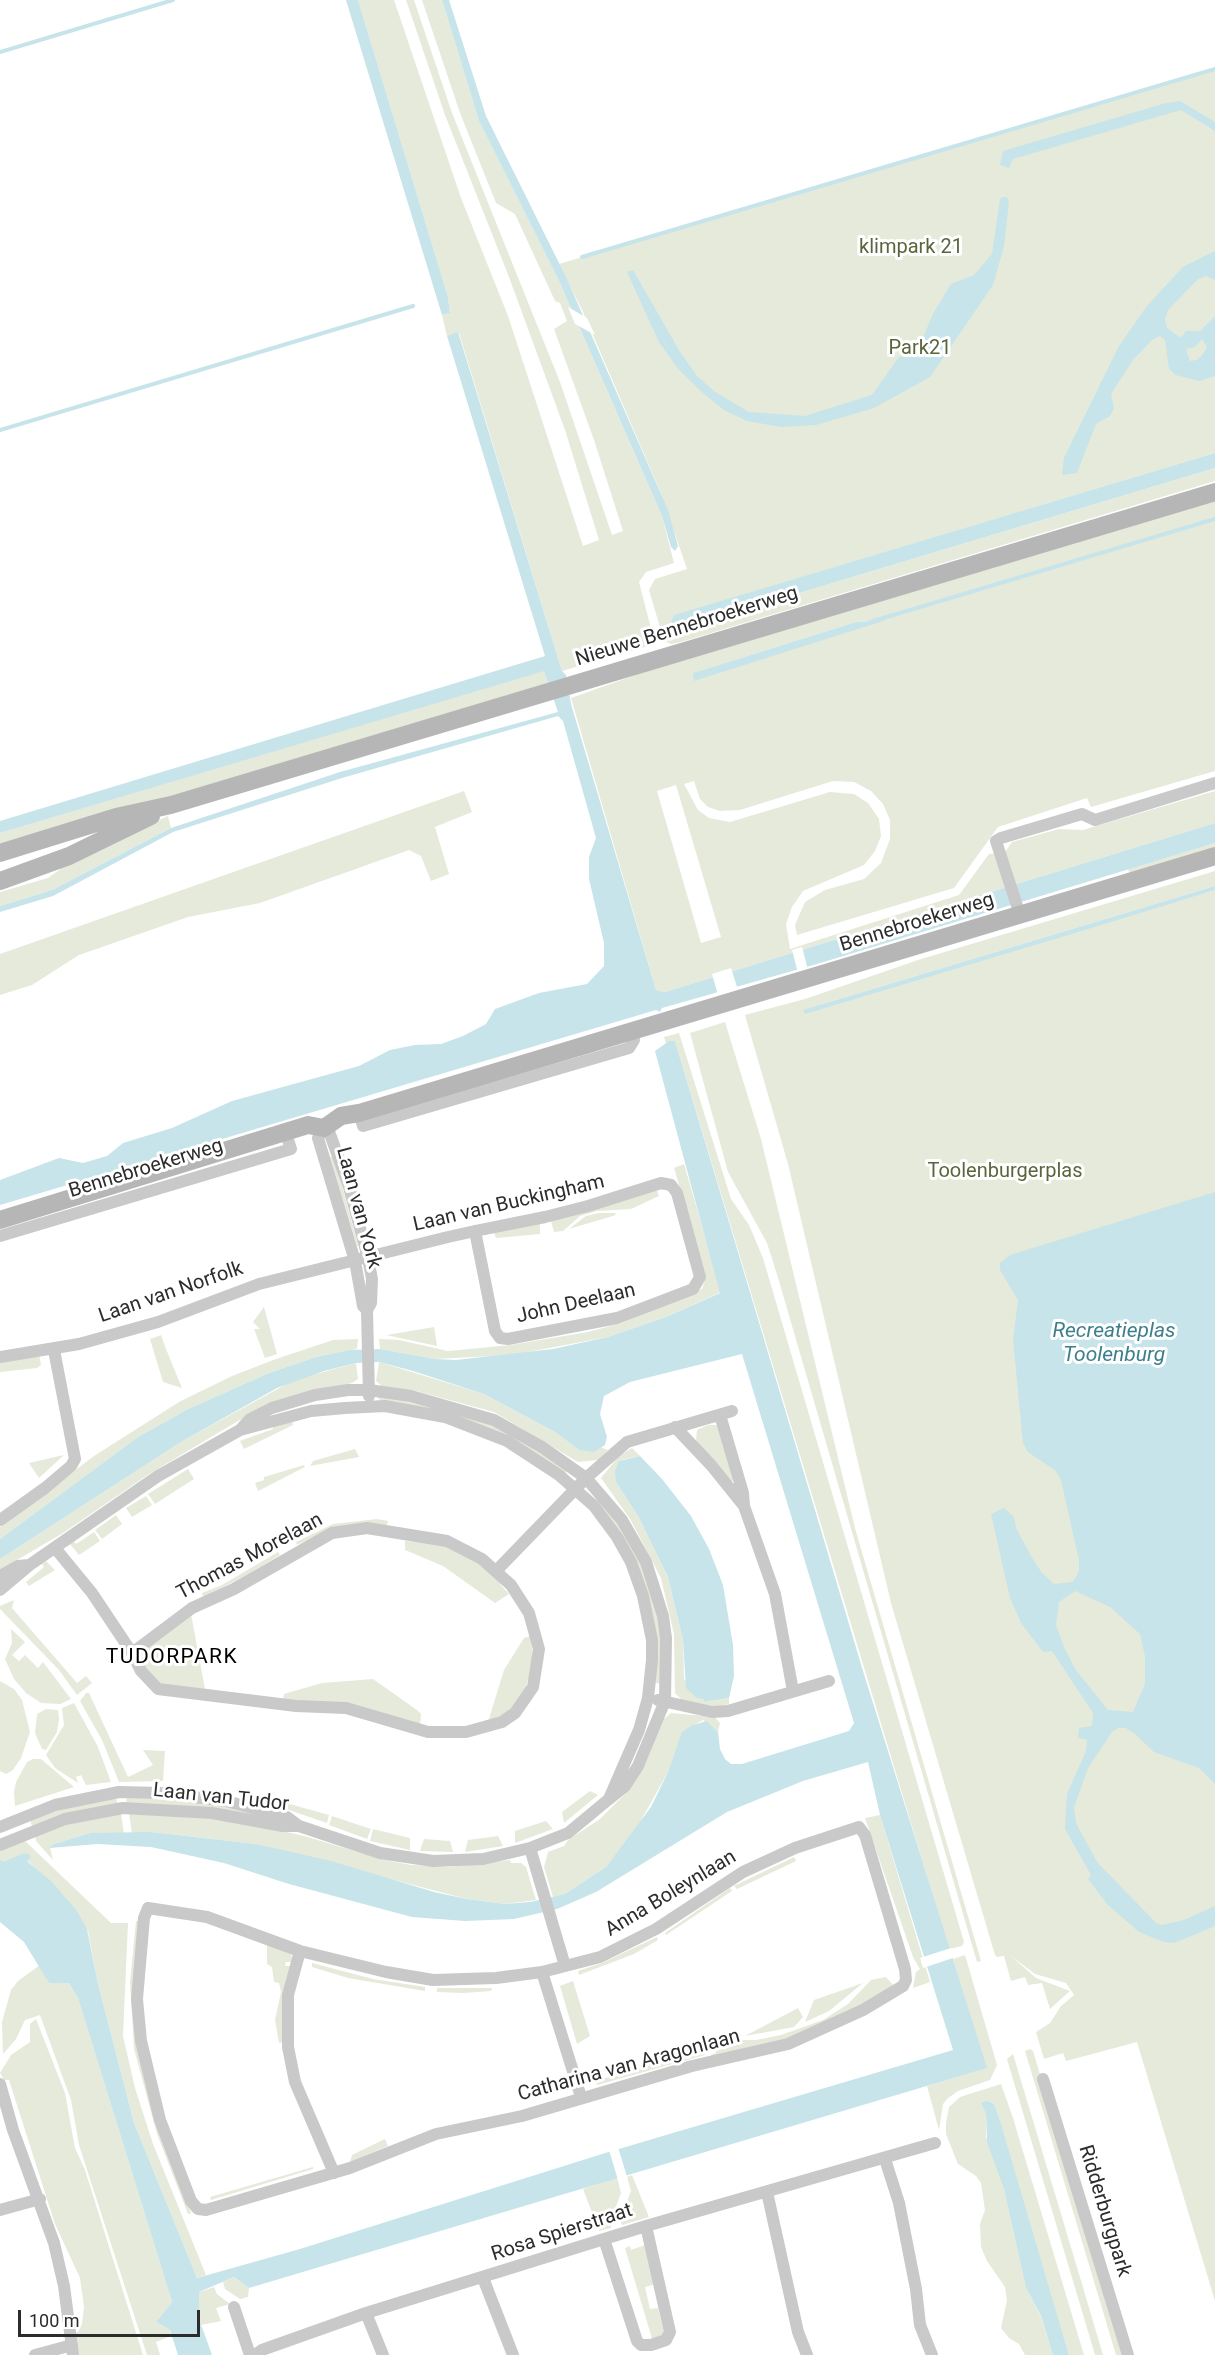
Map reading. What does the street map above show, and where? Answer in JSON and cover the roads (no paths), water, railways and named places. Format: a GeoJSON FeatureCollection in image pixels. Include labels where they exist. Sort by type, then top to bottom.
{"type":"FeatureCollection","features":[{"type":"Feature","properties":{"kind":"main road","name":"Nieuwe Bennebroekerweg"},"geometry":{"type":"LineString","coordinates":[[0,853],[116,817],[171,805],[1215,492]]}},
{"type":"Feature","properties":{"kind":"main road","name":"Nieuwe Bennebroekerweg"},"geometry":{"type":"LineString","coordinates":[[0,881],[69,856],[171,805]]}},
{"type":"Feature","properties":{"kind":"main road","name":"Bennebroekerweg"},"geometry":{"type":"LineString","coordinates":[[324,1133],[353,1115],[1019,911],[1215,856]]}},
{"type":"Feature","properties":{"kind":"main road","name":"Bennebroekerweg"},"geometry":{"type":"LineString","coordinates":[[0,1220],[293,1132]]}},
{"type":"Feature","properties":{"kind":"main road"},"geometry":{"type":"LineString","coordinates":[[293,1132],[324,1133]]}},
{"type":"Feature","properties":{"kind":"street"},"geometry":{"type":"LineString","coordinates":[[1019,911],[996,841],[1001,837],[1082,814],[1095,820],[1215,783]]}},
{"type":"Feature","properties":{"kind":"street","name":"Bennebroekerweg"},"geometry":{"type":"LineString","coordinates":[[0,1236],[291,1149],[293,1132]]}},
{"type":"Feature","properties":{"kind":"street","name":"Laan van York"},"geometry":{"type":"LineString","coordinates":[[324,1133],[349,1187],[368,1258],[372,1279],[371,1303],[367,1310]]}},
{"type":"Feature","properties":{"kind":"street","name":"Laan van York"},"geometry":{"type":"LineString","coordinates":[[324,1133],[355,1261],[357,1280],[367,1310],[369,1390]]}},
{"type":"Feature","properties":{"kind":"street","name":"Laan van Buckingham"},"geometry":{"type":"LineString","coordinates":[[355,1261],[608,1201],[661,1183],[671,1185]]}},
{"type":"Feature","properties":{"kind":"street","name":"John Deelaan"},"geometry":{"type":"LineString","coordinates":[[475,1231],[495,1331],[500,1338],[508,1340],[617,1318],[684,1293],[698,1283],[700,1271],[677,1193],[671,1185]]}},
{"type":"Feature","properties":{"kind":"street","name":"Laan van Norfolk"},"geometry":{"type":"LineString","coordinates":[[0,1357],[38,1350],[54,1350],[143,1327],[259,1284],[355,1261]]}},
{"type":"Feature","properties":{"kind":"street"},"geometry":{"type":"LineString","coordinates":[[0,1520],[45,1488],[75,1459],[54,1350]]}},
{"type":"Feature","properties":{"kind":"street","name":"Laan van Tudor"},"geometry":{"type":"LineString","coordinates":[[0,1845],[66,1819],[123,1808],[212,1812],[283,1826],[299,1826],[380,1853],[433,1861],[483,1859],[530,1848],[568,1833],[625,1786],[638,1766],[664,1701],[666,1638],[656,1590],[646,1562],[622,1520],[586,1478],[542,1447],[494,1420],[446,1404],[369,1390],[348,1390],[295,1400],[250,1419],[240,1430]]}},
{"type":"Feature","properties":{"kind":"street"},"geometry":{"type":"LineString","coordinates":[[368,1406],[369,1390]]}},
{"type":"Feature","properties":{"kind":"street","name":"Laan van Tudor"},"geometry":{"type":"LineString","coordinates":[[0,1590],[31,1564],[158,1476],[240,1430],[311,1412],[368,1406],[417,1411],[464,1422],[521,1449],[575,1489],[594,1506],[617,1537],[631,1562],[643,1596],[652,1640],[648,1698],[630,1756],[609,1799]]}},
{"type":"Feature","properties":{"kind":"street"},"geometry":{"type":"LineString","coordinates":[[497,1570],[586,1478],[627,1442],[732,1411]]}},
{"type":"Feature","properties":{"kind":"street"},"geometry":{"type":"LineString","coordinates":[[720,1415],[743,1493],[744,1506],[775,1594],[793,1691]]}},
{"type":"Feature","properties":{"kind":"street"},"geometry":{"type":"LineString","coordinates":[[675,1427],[711,1465],[744,1506]]}},
{"type":"Feature","properties":{"kind":"street","name":"Thomas Morelaan"},"geometry":{"type":"LineString","coordinates":[[55,1548],[99,1603],[148,1681],[158,1689],[296,1706],[346,1707],[414,1730],[466,1732],[502,1722],[515,1713],[526,1700],[537,1670],[539,1649],[529,1613],[520,1597],[497,1570],[464,1547],[447,1541],[367,1528],[332,1533],[234,1590],[192,1608],[132,1653]]}},
{"type":"Feature","properties":{"kind":"street","name":"Laan van Tudor"},"geometry":{"type":"LineString","coordinates":[[0,1576],[18,1566],[31,1564]]}},
{"type":"Feature","properties":{"kind":"street"},"geometry":{"type":"LineString","coordinates":[[648,1698],[712,1712],[728,1711],[829,1681]]}},
{"type":"Feature","properties":{"kind":"street"},"geometry":{"type":"LineString","coordinates":[[119,1792],[123,1808]]}},
{"type":"Feature","properties":{"kind":"street","name":"Laan van Tudor"},"geometry":{"type":"LineString","coordinates":[[0,1827],[55,1805],[119,1792],[192,1795],[226,1801],[287,1817],[299,1826]]}},
{"type":"Feature","properties":{"kind":"street","name":"Anna Boleynlaan"},"geometry":{"type":"LineString","coordinates":[[198,2209],[191,2201],[160,2120],[141,2041],[137,1999],[144,1918],[148,1908],[207,1917],[300,1951],[386,1972],[433,1980],[496,1978],[542,1972],[600,1957],[630,1944],[743,1872],[795,1848],[859,1827]]}},
{"type":"Feature","properties":{"kind":"street","name":"Catharina van Aragonlaan"},"geometry":{"type":"LineString","coordinates":[[198,2209],[206,2210],[334,2173],[436,2134],[522,2116],[692,2066],[788,2044],[843,2020],[903,1986],[906,1980],[905,1969],[865,1835],[859,1827]]}},
{"type":"Feature","properties":{"kind":"street"},"geometry":{"type":"LineString","coordinates":[[530,1848],[565,1966]]}},
{"type":"Feature","properties":{"kind":"street"},"geometry":{"type":"LineString","coordinates":[[300,1951],[288,1995],[288,2047],[295,2082],[334,2173]]}},
{"type":"Feature","properties":{"kind":"street"},"geometry":{"type":"LineString","coordinates":[[542,1972],[581,2097]]}},
{"type":"Feature","properties":{"kind":"street","name":"Ridderburgpark"},"geometry":{"type":"LineString","coordinates":[[1044,2079],[1128,2355]]}},
{"type":"Feature","properties":{"kind":"street"},"geometry":{"type":"LineString","coordinates":[[0,2084],[13,2130],[40,2199],[61,2275],[72,2350],[35,2355]]}},
{"type":"Feature","properties":{"kind":"street","name":"Rosa Spierstraat"},"geometry":{"type":"LineString","coordinates":[[255,2355],[262,2350],[366,2313],[646,2226],[935,2143]]}},
{"type":"Feature","properties":{"kind":"street"},"geometry":{"type":"LineString","coordinates":[[885,2159],[899,2203],[916,2289],[920,2325],[932,2355]]}},
{"type":"Feature","properties":{"kind":"street"},"geometry":{"type":"LineString","coordinates":[[767,2192],[798,2332],[807,2355]]}},
{"type":"Feature","properties":{"kind":"street"},"geometry":{"type":"LineString","coordinates":[[0,2210],[40,2199]]}},
{"type":"Feature","properties":{"kind":"street"},"geometry":{"type":"LineString","coordinates":[[604,2239],[637,2340],[641,2345],[651,2345],[666,2340],[670,2332],[646,2226]]}},
{"type":"Feature","properties":{"kind":"street"},"geometry":{"type":"LineString","coordinates":[[483,2278],[513,2355]]}},
{"type":"Feature","properties":{"kind":"street"},"geometry":{"type":"LineString","coordinates":[[234,2307],[250,2355]]}},
{"type":"Feature","properties":{"kind":"street"},"geometry":{"type":"LineString","coordinates":[[366,2313],[383,2355]]}},
{"type":"Feature","properties":{"kind":"water"},"geometry":{"type":"Polygon","coordinates":[[[346,0],[358,0],[448,297],[450,313],[442,315],[346,0]]]}},
{"type":"Feature","properties":{"kind":"water"},"geometry":{"type":"Polygon","coordinates":[[[442,0],[449,0],[486,116],[567,279],[668,510],[678,546],[675,551],[671,547],[662,516],[560,283],[479,121],[442,0]]]}},
{"type":"Feature","properties":{"kind":"water"},"geometry":{"type":"Polygon","coordinates":[[[1180,101],[1215,122],[1215,131],[1181,110],[1013,159],[1009,168],[1000,165],[1003,151],[1166,103],[1180,101]]]}},
{"type":"Feature","properties":{"kind":"water"},"geometry":{"type":"Polygon","coordinates":[[[1007,197],[1009,202],[1004,246],[993,285],[930,377],[874,408],[816,425],[781,427],[747,421],[724,410],[703,393],[679,370],[659,342],[627,272],[633,270],[680,352],[697,376],[715,392],[749,412],[805,416],[872,395],[899,357],[919,347],[933,314],[951,284],[974,275],[992,254],[1000,199],[1007,197]]]}},
{"type":"Feature","properties":{"kind":"water"},"geometry":{"type":"Polygon","coordinates":[[[1215,251],[1215,280],[1206,276],[1197,280],[1168,310],[1165,320],[1167,328],[1181,338],[1186,331],[1200,331],[1215,316],[1215,376],[1199,381],[1176,375],[1169,369],[1165,340],[1160,336],[1152,340],[1133,360],[1111,394],[1114,408],[1110,416],[1096,424],[1077,473],[1062,475],[1064,458],[1119,346],[1147,306],[1183,267],[1215,251]],[[1202,339],[1195,347],[1186,349],[1190,361],[1197,360],[1207,347],[1202,339]]]}},
{"type":"Feature","properties":{"kind":"water"},"geometry":{"type":"Polygon","coordinates":[[[458,332],[562,671],[566,675],[571,704],[656,990],[665,992],[1215,823],[1215,843],[817,964],[662,1008],[660,1012],[656,1010],[0,1205],[0,1180],[59,1158],[83,1163],[107,1156],[123,1143],[172,1128],[232,1101],[359,1066],[390,1050],[415,1045],[441,1044],[486,1024],[495,1009],[539,993],[587,984],[604,966],[604,943],[589,879],[589,857],[596,838],[563,721],[558,716],[342,778],[173,832],[53,896],[0,912],[0,906],[52,890],[171,828],[340,772],[558,712],[544,671],[0,833],[0,821],[545,656],[447,336],[458,332]]]}},
{"type":"Feature","properties":{"kind":"water"},"geometry":{"type":"Polygon","coordinates":[[[1215,453],[1215,468],[676,630],[671,621],[674,615],[1215,453]]]}},
{"type":"Feature","properties":{"kind":"water"},"geometry":{"type":"Polygon","coordinates":[[[886,620],[694,681],[693,673],[856,622],[886,620]]]}},
{"type":"Feature","properties":{"kind":"water"},"geometry":{"type":"Polygon","coordinates":[[[1215,886],[1215,890],[1075,933],[805,1014],[803,1010],[1215,886]]]}},
{"type":"Feature","properties":{"kind":"water"},"geometry":{"type":"Polygon","coordinates":[[[669,1041],[675,1041],[863,1671],[987,2068],[249,2288],[234,2277],[199,2292],[199,2319],[212,2355],[178,2355],[170,2330],[156,2322],[172,2302],[78,1998],[69,1983],[49,1983],[24,1942],[0,1922],[0,1860],[3,1862],[22,1854],[29,1854],[31,1857],[27,1861],[52,1882],[77,1911],[87,1929],[98,1984],[134,2123],[197,2278],[300,2249],[602,2154],[953,2050],[880,1815],[868,1762],[803,1781],[727,1812],[596,1892],[557,1909],[514,1919],[465,1921],[412,1917],[289,1884],[224,1863],[151,1847],[98,1844],[49,1848],[54,1844],[90,1833],[151,1832],[256,1844],[331,1861],[434,1892],[467,1899],[505,1904],[530,1902],[565,1894],[607,1866],[651,1807],[668,1772],[682,1732],[691,1726],[706,1721],[718,1732],[720,1749],[725,1759],[731,1764],[742,1764],[849,1731],[854,1723],[742,1354],[630,1382],[604,1396],[600,1414],[607,1437],[605,1445],[594,1452],[579,1450],[555,1432],[484,1394],[413,1371],[379,1362],[356,1363],[324,1371],[277,1388],[181,1442],[0,1559],[0,1539],[138,1437],[188,1409],[269,1373],[316,1357],[350,1350],[380,1349],[435,1359],[456,1360],[553,1349],[608,1337],[666,1317],[720,1293],[655,1051],[669,1041]]]}},
{"type":"Feature","properties":{"kind":"water","name":"Recreatieplas Toolenburg"},"geometry":{"type":"Polygon","coordinates":[[[1215,1192],[1215,1784],[1199,1768],[1154,1752],[1126,1728],[1118,1728],[1112,1732],[1088,1768],[1074,1807],[1076,1823],[1097,1862],[1156,1923],[1162,1925],[1184,1920],[1215,1906],[1215,1926],[1174,1943],[1164,1942],[1139,1932],[1108,1905],[1088,1879],[1091,1875],[1065,1829],[1067,1794],[1086,1751],[1087,1740],[1078,1738],[1079,1728],[1092,1726],[1093,1713],[1052,1651],[1043,1652],[1021,1623],[1010,1598],[991,1514],[1004,1508],[1014,1517],[1016,1528],[1031,1556],[1042,1573],[1054,1584],[1072,1582],[1075,1579],[1079,1571],[1079,1560],[1061,1480],[1056,1471],[1028,1452],[1023,1443],[1013,1340],[1018,1300],[1000,1270],[1000,1263],[1010,1255],[1215,1192]],[[1075,1591],[1059,1602],[1056,1625],[1075,1669],[1108,1710],[1133,1712],[1145,1684],[1145,1656],[1140,1634],[1110,1607],[1075,1591]]]}},
{"type":"Feature","properties":{"kind":"water"},"geometry":{"type":"Polygon","coordinates":[[[640,1456],[662,1479],[691,1516],[709,1549],[723,1585],[733,1645],[734,1676],[729,1698],[704,1702],[704,1699],[697,1698],[686,1688],[683,1640],[668,1577],[638,1516],[616,1482],[615,1471],[619,1461],[640,1456]]]}},
{"type":"Feature","properties":{"kind":"water"},"geometry":{"type":"Polygon","coordinates":[[[987,2101],[994,2104],[1000,2121],[1069,2355],[1053,2355],[1041,2316],[1026,2288],[1004,2189],[987,2142],[986,2113],[981,2103],[987,2101]]]}},
{"type":"Feature","properties":{"kind":"waterway"},"geometry":{"type":"LineString","coordinates":[[0,52],[173,0]]}},
{"type":"Feature","properties":{"kind":"waterway"},"geometry":{"type":"LineString","coordinates":[[582,257],[1215,69]]}},
{"type":"Feature","properties":{"kind":"waterway"},"geometry":{"type":"LineString","coordinates":[[0,430],[413,306]]}},
{"type":"Feature","properties":{"kind":"waterway"},"geometry":{"type":"LineString","coordinates":[[870,622],[1215,519]]}},
{"type":"Feature","properties":{"kind":"district","name":"TUDORPARK"},"geometry":{"type":"Point","coordinates":[172,1658]}},
{"type":"Feature","properties":{"kind":"park label","name":"klimpark 21"},"geometry":{"type":"Point","coordinates":[911,248]}},
{"type":"Feature","properties":{"kind":"park label","name":"Park21"},"geometry":{"type":"Point","coordinates":[920,349]}},
{"type":"Feature","properties":{"kind":"park label","name":"Toolenburgerplas"},"geometry":{"type":"Point","coordinates":[1005,1172]}}]}
